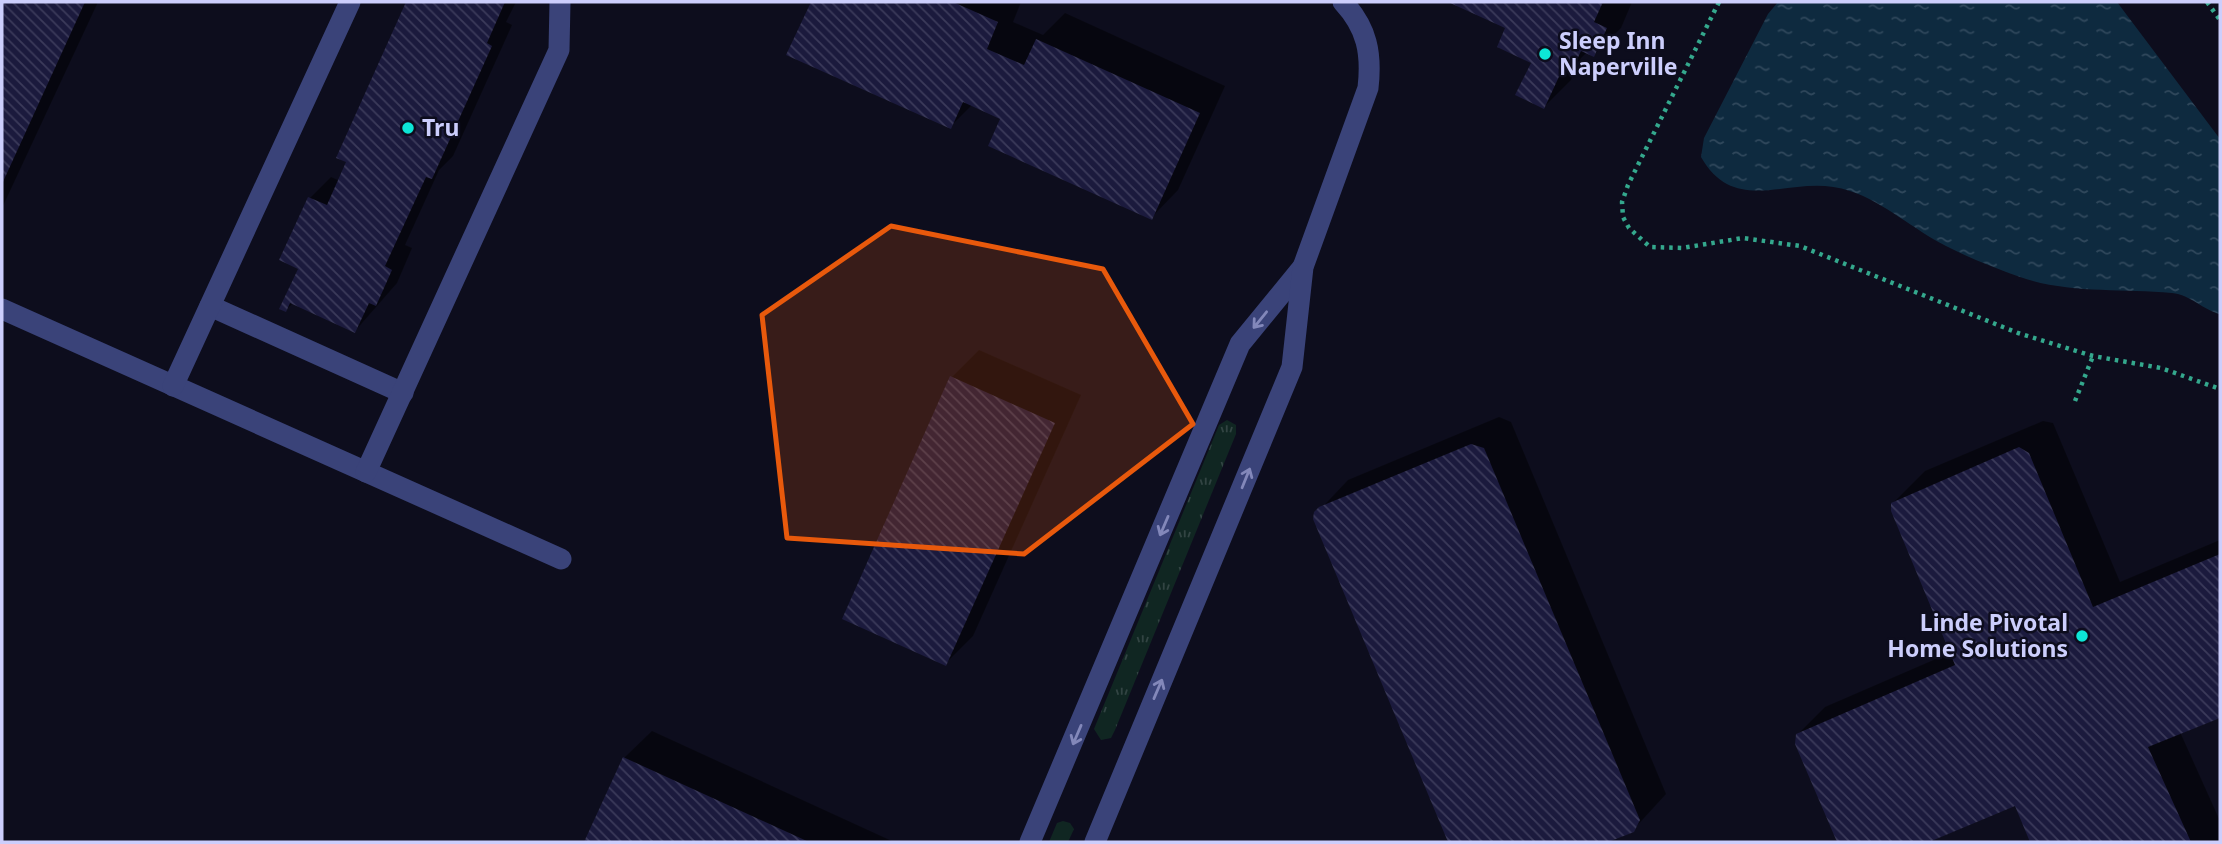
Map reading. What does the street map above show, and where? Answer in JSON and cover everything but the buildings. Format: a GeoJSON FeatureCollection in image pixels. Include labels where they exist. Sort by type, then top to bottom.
{"type":"FeatureCollection","features":[{"type":"Feature","properties":{"kind":"lane"},"geometry":{"type":"LineString","coordinates":[[173,386],[349,2]]}},
{"type":"Feature","properties":{"kind":"lane"},"geometry":{"type":"LineString","coordinates":[[366,472],[559,50],[560,2]]}},
{"type":"Feature","properties":{"kind":"lane"},"geometry":{"type":"LineString","coordinates":[[1095,842],[1292,367],[1303,267],[1368,88],[1371,66],[1367,40],[1355,15],[1343,2]]}},
{"type":"Feature","properties":{"kind":"lane"},"geometry":{"type":"LineString","coordinates":[[1030,842],[1240,344],[1303,267]]}},
{"type":"Feature","properties":{"kind":"lane"},"geometry":{"type":"LineString","coordinates":[[210,306],[402,393]]}},
{"type":"Feature","properties":{"kind":"lane"},"geometry":{"type":"LineString","coordinates":[[2,309],[561,559]]}},
{"type":"Feature","properties":{"kind":"path"},"geometry":{"type":"LineString","coordinates":[[1719,2],[1622,202],[1623,217],[1639,239],[1650,247],[1665,249],[1743,237],[1800,246],[2018,333],[2093,356],[2161,368],[2220,389]]}},
{"type":"Feature","properties":{"kind":"path"},"geometry":{"type":"LineString","coordinates":[[2207,2],[2220,20]]}},
{"type":"Feature","properties":{"kind":"path"},"geometry":{"type":"LineString","coordinates":[[2075,401],[2093,356]]}},
{"type":"Feature","properties":{"kind":"highlighted area"},"geometry":{"type":"Polygon","coordinates":[[[891,226],[1103,269],[1193,424],[1024,554],[787,538],[762,315],[891,226]]]}},
{"type":"Feature","properties":{"kind":"green space"},"geometry":{"type":"Polygon","coordinates":[[[1227,420],[1236,425],[1236,434],[1115,730],[1111,738],[1101,740],[1094,729],[1219,425],[1227,420]]]}},
{"type":"Feature","properties":{"kind":"green space"},"geometry":{"type":"Polygon","coordinates":[[[1057,823],[1070,823],[1074,829],[1068,842],[1049,842],[1057,823]]]}},
{"type":"Feature","properties":{"kind":"water"},"geometry":{"type":"Polygon","coordinates":[[[1778,2],[2117,2],[2220,139],[2220,314],[2172,293],[2057,286],[2020,277],[1946,246],[1875,202],[1850,191],[1829,186],[1749,190],[1731,186],[1715,176],[1701,157],[1704,138],[1768,14],[1778,2]]]}},
{"type":"Feature","properties":{"kind":"place","name":"Sleep Inn Naperville"},"geometry":{"type":"Point","coordinates":[1545,54]}},
{"type":"Feature","properties":{"kind":"place","name":"Tru"},"geometry":{"type":"Point","coordinates":[408,128]}},
{"type":"Feature","properties":{"kind":"place","name":"Linde Pivotal Home Solutions"},"geometry":{"type":"Point","coordinates":[2082,636]}}]}
